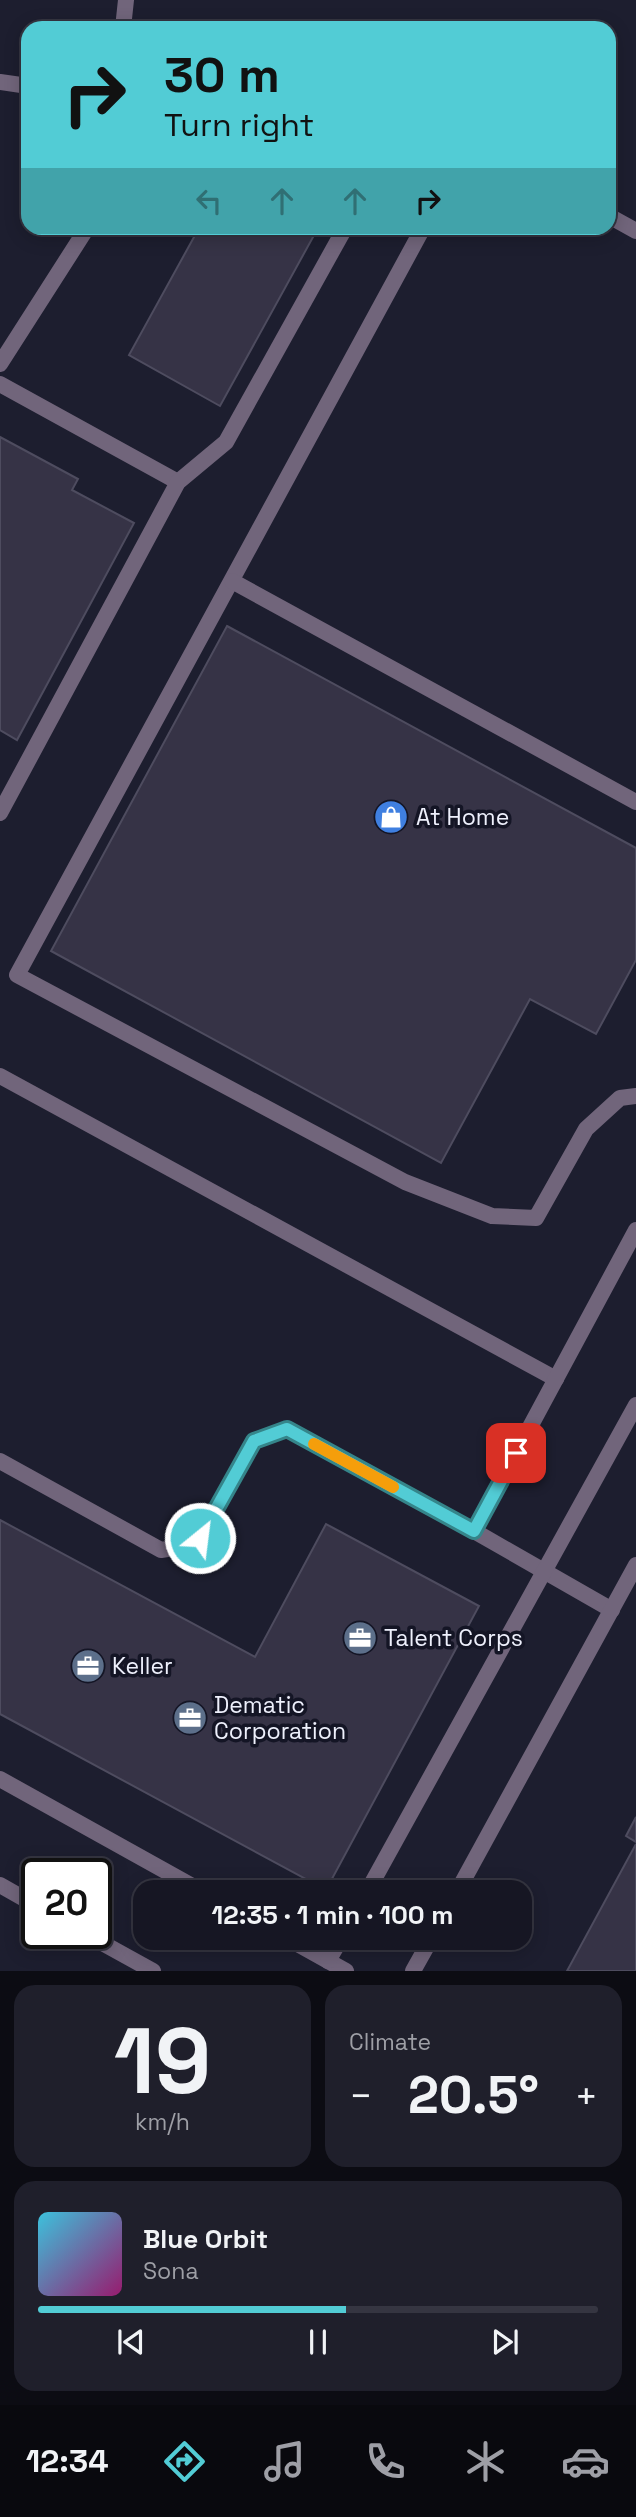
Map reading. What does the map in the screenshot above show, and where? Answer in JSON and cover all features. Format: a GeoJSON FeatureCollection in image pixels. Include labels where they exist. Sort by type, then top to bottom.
{"type":"FeatureCollection","features":[{"type":"Feature","properties":{"kind":"lane"},"geometry":{"type":"LineString","coordinates":[[124,21],[126,0]]}},
{"type":"Feature","properties":{"kind":"lane"},"geometry":{"type":"LineString","coordinates":[[0,82],[21,85]]}},
{"type":"Feature","properties":{"kind":"lane"},"geometry":{"type":"LineString","coordinates":[[616,220],[636,231]]}},
{"type":"Feature","properties":{"kind":"lane"},"geometry":{"type":"LineString","coordinates":[[0,365],[82,235]]}},
{"type":"Feature","properties":{"kind":"lane"},"geometry":{"type":"LineString","coordinates":[[0,813],[178,482],[226,442],[341,235]]}},
{"type":"Feature","properties":{"kind":"lane"},"geometry":{"type":"LineString","coordinates":[[419,235],[17,975],[405,1182],[492,1216],[536,1218],[586,1129],[620,1098],[636,1096]]}},
{"type":"Feature","properties":{"kind":"lane"},"geometry":{"type":"LineString","coordinates":[[0,384],[178,482]]}},
{"type":"Feature","properties":{"kind":"lane"},"geometry":{"type":"LineString","coordinates":[[232,581],[636,802]]}},
{"type":"Feature","properties":{"kind":"lane"},"geometry":{"type":"LineString","coordinates":[[0,1076],[556,1380]]}},
{"type":"Feature","properties":{"kind":"lane"},"geometry":{"type":"LineString","coordinates":[[474,1531],[636,1230]]}},
{"type":"Feature","properties":{"kind":"lane"},"geometry":{"type":"LineString","coordinates":[[374,1880],[636,1405]]}},
{"type":"Feature","properties":{"kind":"lane"},"geometry":{"type":"LineString","coordinates":[[0,1461],[161,1550],[180,1547],[200,1538],[254,1441],[287,1429],[612,1610]]}},
{"type":"Feature","properties":{"kind":"lane"},"geometry":{"type":"LineString","coordinates":[[464,1880],[636,1565]]}},
{"type":"Feature","properties":{"kind":"lane"},"geometry":{"type":"LineString","coordinates":[[0,1779],[181,1880]]}},
{"type":"Feature","properties":{"kind":"lane"},"geometry":{"type":"LineString","coordinates":[[0,1885],[21,1897]]}},
{"type":"Feature","properties":{"kind":"lane"},"geometry":{"type":"LineString","coordinates":[[112,1948],[153,1971]]}},
{"type":"Feature","properties":{"kind":"lane"},"geometry":{"type":"LineString","coordinates":[[308,1950],[346,1971]]}},
{"type":"Feature","properties":{"kind":"lane"},"geometry":{"type":"LineString","coordinates":[[328,1961],[334,1950]]}},
{"type":"Feature","properties":{"kind":"lane"},"geometry":{"type":"LineString","coordinates":[[413,1971],[425,1950]]}},
{"type":"Feature","properties":{"kind":"building"},"geometry":{"type":"Polygon","coordinates":[[[195,235],[314,235],[220,406],[129,355],[195,235]]]}},
{"type":"Feature","properties":{"kind":"building"},"geometry":{"type":"Polygon","coordinates":[[[0,437],[78,479],[72,490],[134,523],[17,740],[0,730],[0,437]]]}},
{"type":"Feature","properties":{"kind":"building"},"geometry":{"type":"Polygon","coordinates":[[[227,626],[636,848],[636,960],[596,1034],[530,999],[441,1163],[51,951],[227,626]]]}},
{"type":"Feature","properties":{"kind":"building"},"geometry":{"type":"Polygon","coordinates":[[[0,1520],[255,1657],[326,1524],[479,1606],[331,1880],[307,1880],[0,1714],[0,1520]]]}},
{"type":"Feature","properties":{"kind":"building"},"geometry":{"type":"Polygon","coordinates":[[[636,1817],[636,1842],[626,1836],[636,1817]]]}},
{"type":"Feature","properties":{"kind":"building"},"geometry":{"type":"Polygon","coordinates":[[[636,1844],[636,1971],[567,1971],[636,1844]]]}},
{"type":"Feature","properties":{"kind":"slow traffic"},"geometry":{"type":"LineString","coordinates":[[314,1444],[393,1487]]}},
{"type":"Feature","properties":{"kind":"place","name":"At Home"},"geometry":{"type":"Point","coordinates":[391,817]}},
{"type":"Feature","properties":{"kind":"place","name":"Talent Corps"},"geometry":{"type":"Point","coordinates":[360,1638]}},
{"type":"Feature","properties":{"kind":"place","name":"Keller"},"geometry":{"type":"Point","coordinates":[88,1666]}},
{"type":"Feature","properties":{"kind":"place","name":"Dematic Corporation"},"geometry":{"type":"Point","coordinates":[190,1718]}},
{"type":"Feature","properties":{"kind":"route"},"geometry":{"type":"LineString","coordinates":[[200,1538],[254,1441],[287,1429],[474,1531],[516,1453]]}}]}
